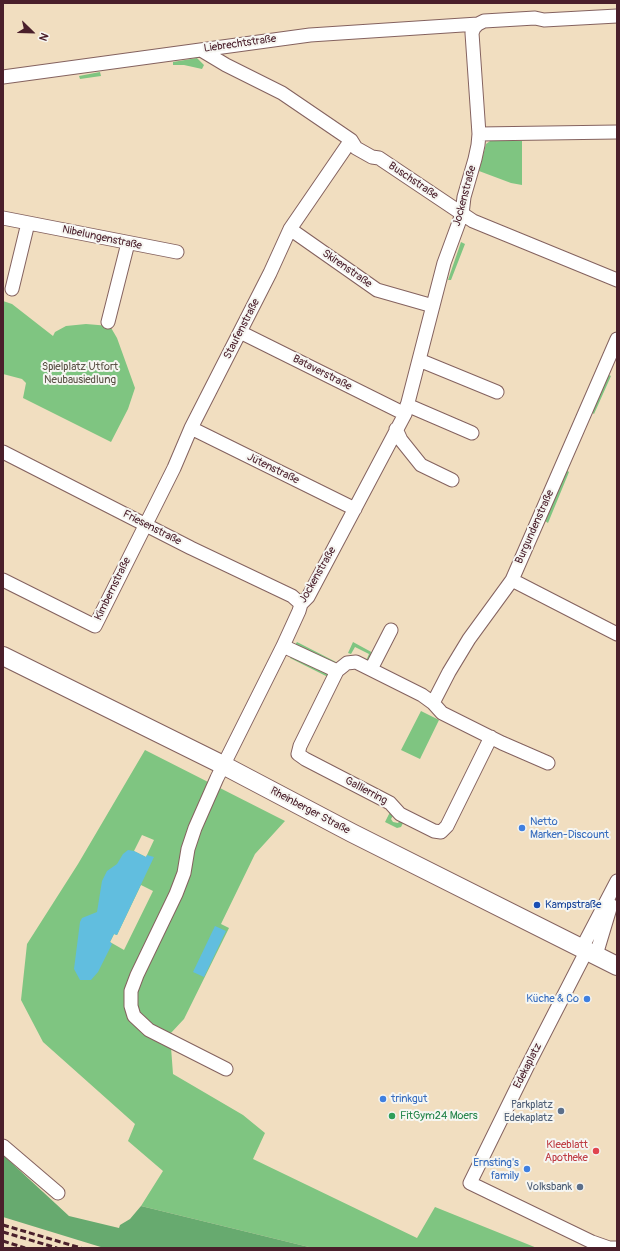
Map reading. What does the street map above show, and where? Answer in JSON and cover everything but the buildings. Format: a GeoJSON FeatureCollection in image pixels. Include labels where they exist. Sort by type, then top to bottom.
{"type":"FeatureCollection","features":[{"type":"Feature","properties":{"kind":"main road","name":"Rheinberger Straße"},"geometry":{"type":"LineString","coordinates":[[3,656],[223,765],[352,833],[617,966]]}},
{"type":"Feature","properties":{"kind":"street","name":"Liebrechtstraße"},"geometry":{"type":"LineString","coordinates":[[3,77],[249,42],[310,35],[476,26],[484,21],[534,18],[544,20],[617,16]]}},
{"type":"Feature","properties":{"kind":"street","name":"Jockenstraße"},"geometry":{"type":"LineString","coordinates":[[226,1069],[149,1030],[134,1016],[131,1006],[131,991],[137,975],[176,894],[184,873],[188,849],[197,821],[223,765],[284,646],[299,611],[300,604],[308,597],[406,410],[432,306],[444,263],[462,214],[464,197],[475,159],[479,134],[472,33],[476,26]]}},
{"type":"Feature","properties":{"kind":"street","name":"Buschstraße"},"geometry":{"type":"LineString","coordinates":[[201,50],[226,65],[282,93],[352,140],[356,148],[372,157],[379,158],[472,221],[617,280]]}},
{"type":"Feature","properties":{"kind":"street"},"geometry":{"type":"LineString","coordinates":[[479,134],[617,132]]}},
{"type":"Feature","properties":{"kind":"street","name":"Staufenstraße"},"geometry":{"type":"LineString","coordinates":[[145,525],[174,468],[191,428],[270,272],[290,229],[352,140]]}},
{"type":"Feature","properties":{"kind":"street","name":"Nibelungenstraße"},"geometry":{"type":"LineString","coordinates":[[3,218],[176,252]]}},
{"type":"Feature","properties":{"kind":"street"},"geometry":{"type":"LineString","coordinates":[[12,289],[28,223]]}},
{"type":"Feature","properties":{"kind":"street","name":"Skirenstraße"},"geometry":{"type":"LineString","coordinates":[[290,229],[377,290],[432,306]]}},
{"type":"Feature","properties":{"kind":"street"},"geometry":{"type":"LineString","coordinates":[[108,322],[128,243]]}},
{"type":"Feature","properties":{"kind":"street","name":"Bataverstraße"},"geometry":{"type":"LineString","coordinates":[[240,332],[406,410]]}},
{"type":"Feature","properties":{"kind":"street","name":"Burgundenstraße"},"geometry":{"type":"LineString","coordinates":[[433,703],[449,672],[469,639],[512,580],[617,339]]}},
{"type":"Feature","properties":{"kind":"street"},"geometry":{"type":"LineString","coordinates":[[419,360],[497,392]]}},
{"type":"Feature","properties":{"kind":"street"},"geometry":{"type":"LineString","coordinates":[[406,410],[472,433]]}},
{"type":"Feature","properties":{"kind":"street","name":"Jütenstraße"},"geometry":{"type":"LineString","coordinates":[[191,428],[355,509]]}},
{"type":"Feature","properties":{"kind":"street"},"geometry":{"type":"LineString","coordinates":[[396,429],[401,440],[422,465],[452,480]]}},
{"type":"Feature","properties":{"kind":"street","name":"Friesenstraße"},"geometry":{"type":"LineString","coordinates":[[3,452],[191,548],[292,596],[300,604]]}},
{"type":"Feature","properties":{"kind":"street","name":"Kimbernstraße"},"geometry":{"type":"LineString","coordinates":[[3,580],[95,626],[145,525]]}},
{"type":"Feature","properties":{"kind":"street"},"geometry":{"type":"LineString","coordinates":[[512,580],[617,634]]}},
{"type":"Feature","properties":{"kind":"street"},"geometry":{"type":"LineString","coordinates":[[371,669],[391,630]]}},
{"type":"Feature","properties":{"kind":"street"},"geometry":{"type":"LineString","coordinates":[[284,646],[337,671],[347,663],[356,662],[422,695],[433,703],[442,713],[548,763]]}},
{"type":"Feature","properties":{"kind":"street","name":"Gallierring"},"geometry":{"type":"LineString","coordinates":[[337,671],[300,746],[298,754],[390,803],[400,814],[434,831],[441,832],[447,826],[491,737]]}},
{"type":"Feature","properties":{"kind":"street"},"geometry":{"type":"LineString","coordinates":[[588,951],[617,881]]}},
{"type":"Feature","properties":{"kind":"street"},"geometry":{"type":"LineString","coordinates":[[588,951],[617,886]]}},
{"type":"Feature","properties":{"kind":"street","name":"Edekaplatz"},"geometry":{"type":"LineString","coordinates":[[588,951],[528,1065],[470,1183],[592,1242],[609,1248],[617,1248]]}},
{"type":"Feature","properties":{"kind":"street"},"geometry":{"type":"LineString","coordinates":[[3,1146],[58,1193]]}},
{"type":"Feature","properties":{"kind":"green space"},"geometry":{"type":"Polygon","coordinates":[[[197,58],[204,65],[202,69],[184,65],[173,65],[173,62],[197,58]]]}},
{"type":"Feature","properties":{"kind":"green space"},"geometry":{"type":"Polygon","coordinates":[[[100,72],[101,76],[80,79],[79,76],[100,72]]]}},
{"type":"Feature","properties":{"kind":"green space"},"geometry":{"type":"Polygon","coordinates":[[[490,141],[522,141],[522,185],[511,183],[479,171],[486,144],[490,141]]]}},
{"type":"Feature","properties":{"kind":"green space"},"geometry":{"type":"Polygon","coordinates":[[[461,242],[465,244],[451,280],[448,280],[461,242]]]}},
{"type":"Feature","properties":{"kind":"green space","name":"Spielplatz Utfort Neubausiedlung"},"geometry":{"type":"Polygon","coordinates":[[[3,301],[12,304],[53,336],[55,332],[66,326],[86,324],[110,326],[117,338],[135,388],[128,409],[111,442],[23,398],[26,383],[22,379],[3,374],[3,301]]]}},
{"type":"Feature","properties":{"kind":"green space"},"geometry":{"type":"Polygon","coordinates":[[[607,374],[611,376],[594,414],[591,412],[607,374]]]}},
{"type":"Feature","properties":{"kind":"green space"},"geometry":{"type":"Polygon","coordinates":[[[566,470],[569,472],[548,523],[545,521],[566,470]]]}},
{"type":"Feature","properties":{"kind":"green space"},"geometry":{"type":"Polygon","coordinates":[[[297,642],[336,662],[332,664],[295,645],[297,642]]]}},
{"type":"Feature","properties":{"kind":"green space"},"geometry":{"type":"Polygon","coordinates":[[[353,642],[375,654],[370,664],[366,661],[369,654],[355,647],[351,654],[348,653],[353,642]]]}},
{"type":"Feature","properties":{"kind":"green space"},"geometry":{"type":"Polygon","coordinates":[[[291,655],[327,673],[328,677],[290,658],[291,655]]]}},
{"type":"Feature","properties":{"kind":"green space"},"geometry":{"type":"Polygon","coordinates":[[[421,711],[439,720],[420,759],[401,750],[421,711]]]}},
{"type":"Feature","properties":{"kind":"green space"},"geometry":{"type":"Polygon","coordinates":[[[145,750],[285,821],[255,854],[221,924],[229,928],[184,1019],[170,1034],[173,1074],[243,1115],[265,1133],[253,1159],[417,1238],[435,1207],[537,1248],[313,1248],[141,1206],[163,1171],[128,1141],[135,1124],[43,1042],[21,1000],[27,944],[78,864],[145,750]],[[142,835],[134,851],[146,857],[154,840],[142,835]],[[141,885],[117,935],[114,934],[110,942],[124,950],[153,891],[141,885]]]}},
{"type":"Feature","properties":{"kind":"green space"},"geometry":{"type":"Polygon","coordinates":[[[390,812],[394,814],[391,819],[393,822],[398,823],[401,819],[404,821],[401,827],[397,828],[385,822],[390,812]]]}},
{"type":"Feature","properties":{"kind":"green space"},"geometry":{"type":"Polygon","coordinates":[[[3,1155],[69,1216],[119,1228],[120,1225],[130,1219],[141,1206],[313,1248],[104,1248],[3,1217],[3,1155]]]}},
{"type":"Feature","properties":{"kind":"water"},"geometry":{"type":"Polygon","coordinates":[[[128,850],[134,851],[146,857],[147,855],[154,857],[117,935],[114,934],[110,942],[112,944],[98,972],[91,980],[80,980],[74,969],[80,922],[82,918],[97,912],[102,881],[107,871],[117,864],[123,854],[128,850]]]}},
{"type":"Feature","properties":{"kind":"water"},"geometry":{"type":"Polygon","coordinates":[[[215,926],[226,931],[204,977],[193,972],[215,926]]]}},
{"type":"Feature","properties":{"kind":"railway"},"geometry":{"type":"LineString","coordinates":[[3,1225],[81,1248]]}},
{"type":"Feature","properties":{"kind":"railway"},"geometry":{"type":"LineString","coordinates":[[3,1232],[57,1248]]}},
{"type":"Feature","properties":{"kind":"railway"},"geometry":{"type":"LineString","coordinates":[[3,1241],[25,1248]]}},
{"type":"Feature","properties":{"kind":"place","name":"Netto Marken-Discount"},"geometry":{"type":"Point","coordinates":[522,828]}},
{"type":"Feature","properties":{"kind":"place","name":"Kampstraße"},"geometry":{"type":"Point","coordinates":[537,905]}},
{"type":"Feature","properties":{"kind":"place","name":"Küche & Co"},"geometry":{"type":"Point","coordinates":[587,999]}},
{"type":"Feature","properties":{"kind":"place","name":"trinkgut"},"geometry":{"type":"Point","coordinates":[383,1099]}},
{"type":"Feature","properties":{"kind":"place","name":"Parkplatz Edekaplatz"},"geometry":{"type":"Point","coordinates":[561,1111]}},
{"type":"Feature","properties":{"kind":"place","name":"FitGym24 Moers"},"geometry":{"type":"Point","coordinates":[392,1116]}},
{"type":"Feature","properties":{"kind":"place","name":"Kleeblatt Apotheke"},"geometry":{"type":"Point","coordinates":[596,1151]}},
{"type":"Feature","properties":{"kind":"place","name":"Ernsting's family"},"geometry":{"type":"Point","coordinates":[527,1169]}},
{"type":"Feature","properties":{"kind":"place","name":"Volksbank"},"geometry":{"type":"Point","coordinates":[580,1187]}}]}
